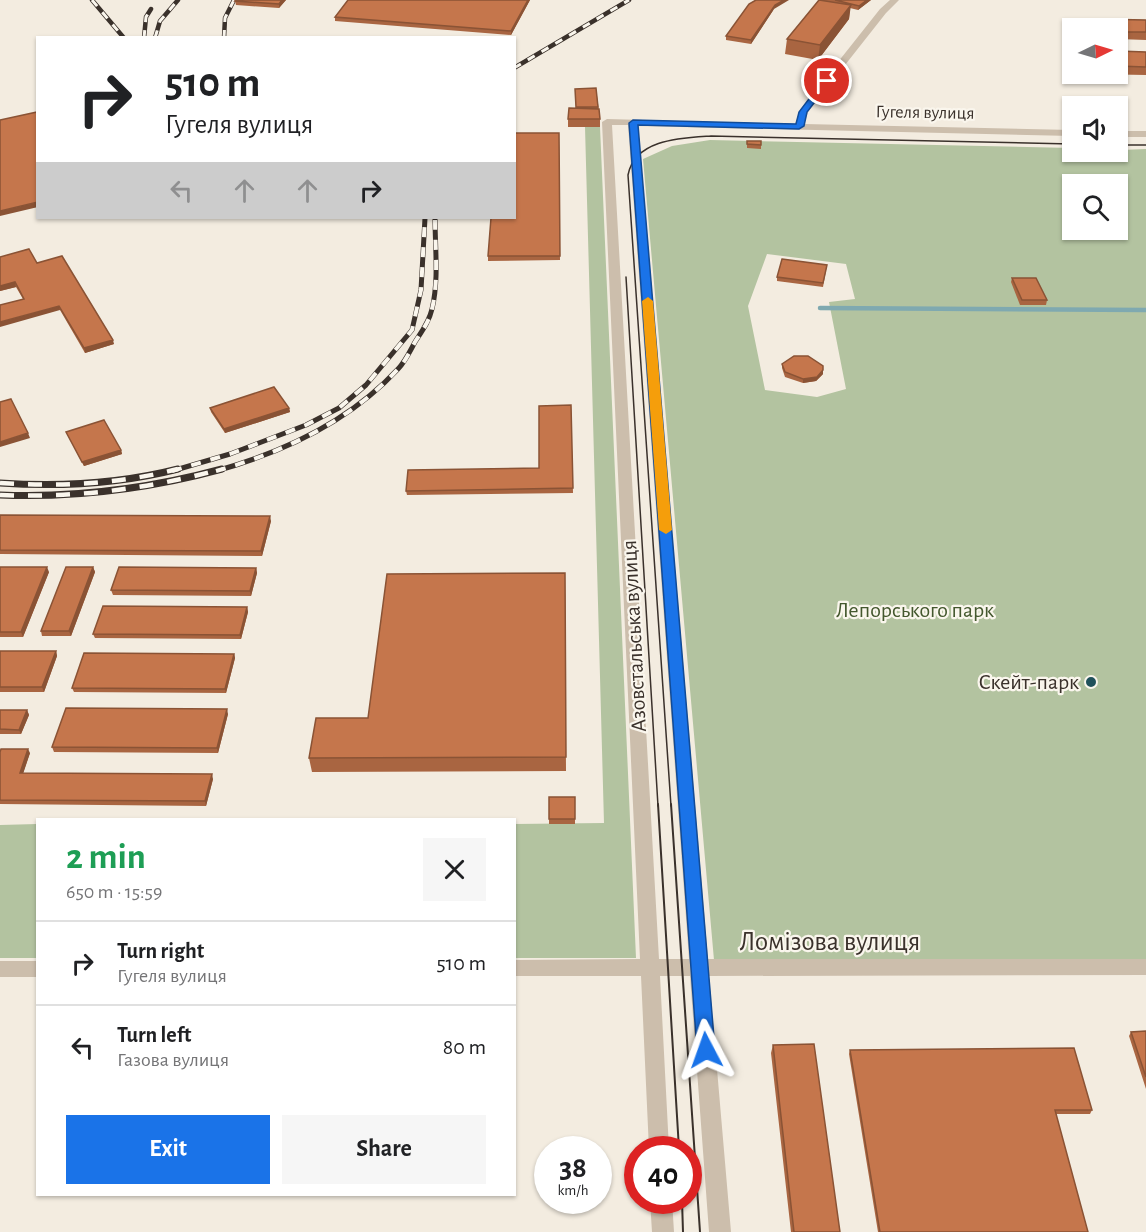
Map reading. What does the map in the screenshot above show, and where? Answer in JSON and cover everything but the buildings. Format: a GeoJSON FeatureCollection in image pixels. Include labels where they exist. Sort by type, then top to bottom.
{"type":"FeatureCollection","features":[{"type":"Feature","properties":{"kind":"street"},"geometry":{"type":"LineString","coordinates":[[799,126],[803,112],[883,11],[895,0]]}},
{"type":"Feature","properties":{"kind":"street","name":"Гугеля вулиця"},"geometry":{"type":"LineString","coordinates":[[607,122],[1062,133]]}},
{"type":"Feature","properties":{"kind":"street","name":"Азовстальська вулиця"},"geometry":{"type":"LineString","coordinates":[[607,122],[658,1136]]}},
{"type":"Feature","properties":{"kind":"street","name":"Азовстальська вулиця"},"geometry":{"type":"LineString","coordinates":[[633,123],[720,1232]]}},
{"type":"Feature","properties":{"kind":"street"},"geometry":{"type":"LineString","coordinates":[[1128,134],[1146,134]]}},
{"type":"Feature","properties":{"kind":"street","name":"Ломізова вулиця"},"geometry":{"type":"LineString","coordinates":[[516,968],[1146,968]]}},
{"type":"Feature","properties":{"kind":"street"},"geometry":{"type":"LineString","coordinates":[[0,969],[36,969]]}},
{"type":"Feature","properties":{"kind":"street"},"geometry":{"type":"LineString","coordinates":[[662,1214],[663,1232]]}},
{"type":"Feature","properties":{"kind":"green space"},"geometry":{"type":"Polygon","coordinates":[[[585,127],[600,127],[636,958],[516,958],[516,824],[604,823],[585,127]]]}},
{"type":"Feature","properties":{"kind":"green space","name":"Лепорського парк"},"geometry":{"type":"Polygon","coordinates":[[[710,140],[1062,148],[1062,162],[1128,162],[1128,150],[1146,149],[1146,959],[714,960],[643,159],[672,146],[710,140]],[[767,254],[748,306],[765,390],[817,397],[846,389],[829,302],[855,299],[846,264],[767,254]]]}},
{"type":"Feature","properties":{"kind":"green space"},"geometry":{"type":"Polygon","coordinates":[[[36,824],[36,958],[0,958],[0,825],[36,824]]]}},
{"type":"Feature","properties":{"kind":"waterway"},"geometry":{"type":"LineString","coordinates":[[820,308],[1146,310]]}},
{"type":"Feature","properties":{"kind":"tram line"},"geometry":{"type":"LineString","coordinates":[[671,806],[628,175],[632,163],[649,147],[673,140],[711,136],[1062,144]]}},
{"type":"Feature","properties":{"kind":"tram line"},"geometry":{"type":"LineString","coordinates":[[1128,145],[1146,145]]}},
{"type":"Feature","properties":{"kind":"tram line"},"geometry":{"type":"LineString","coordinates":[[626,277],[658,806]]}},
{"type":"Feature","properties":{"kind":"tram line"},"geometry":{"type":"LineString","coordinates":[[658,804],[678,1136]]}},
{"type":"Feature","properties":{"kind":"tram line"},"geometry":{"type":"LineString","coordinates":[[671,804],[700,1232]]}},
{"type":"Feature","properties":{"kind":"tram line"},"geometry":{"type":"LineString","coordinates":[[682,1214],[683,1232]]}},
{"type":"Feature","properties":{"kind":"railway"},"geometry":{"type":"LineString","coordinates":[[92,0],[122,36]]}},
{"type":"Feature","properties":{"kind":"railway"},"geometry":{"type":"LineString","coordinates":[[156,36],[160,21],[178,0]]}},
{"type":"Feature","properties":{"kind":"railway"},"geometry":{"type":"LineString","coordinates":[[224,36],[225,18],[234,0]]}},
{"type":"Feature","properties":{"kind":"railway"},"geometry":{"type":"LineString","coordinates":[[516,67],[629,0]]}},
{"type":"Feature","properties":{"kind":"railway"},"geometry":{"type":"LineString","coordinates":[[144,36],[146,17],[151,9]]}},
{"type":"Feature","properties":{"kind":"railway"},"geometry":{"type":"LineString","coordinates":[[172,471],[230,454],[306,425],[339,408],[366,385],[412,330],[421,290],[425,219]]}},
{"type":"Feature","properties":{"kind":"railway"},"geometry":{"type":"LineString","coordinates":[[216,471],[291,444],[337,419],[379,388],[401,366],[425,326],[432,309],[436,275],[435,219]]}},
{"type":"Feature","properties":{"kind":"railway"},"geometry":{"type":"LineString","coordinates":[[0,483],[45,485],[89,483],[134,478],[178,469]]}},
{"type":"Feature","properties":{"kind":"railway"},"geometry":{"type":"LineString","coordinates":[[0,495],[28,496],[112,491],[167,482],[222,469]]}},
{"type":"Feature","properties":{"kind":"slow traffic"},"geometry":{"type":"LineString","coordinates":[[648,301],[666,530]]}},
{"type":"Feature","properties":{"kind":"place","name":"Скейт-парк"},"geometry":{"type":"Point","coordinates":[1091,682]}},
{"type":"Feature","properties":{"kind":"route"},"geometry":{"type":"LineString","coordinates":[[706,1050],[633,123],[799,126],[803,112],[827,81]]}}]}
